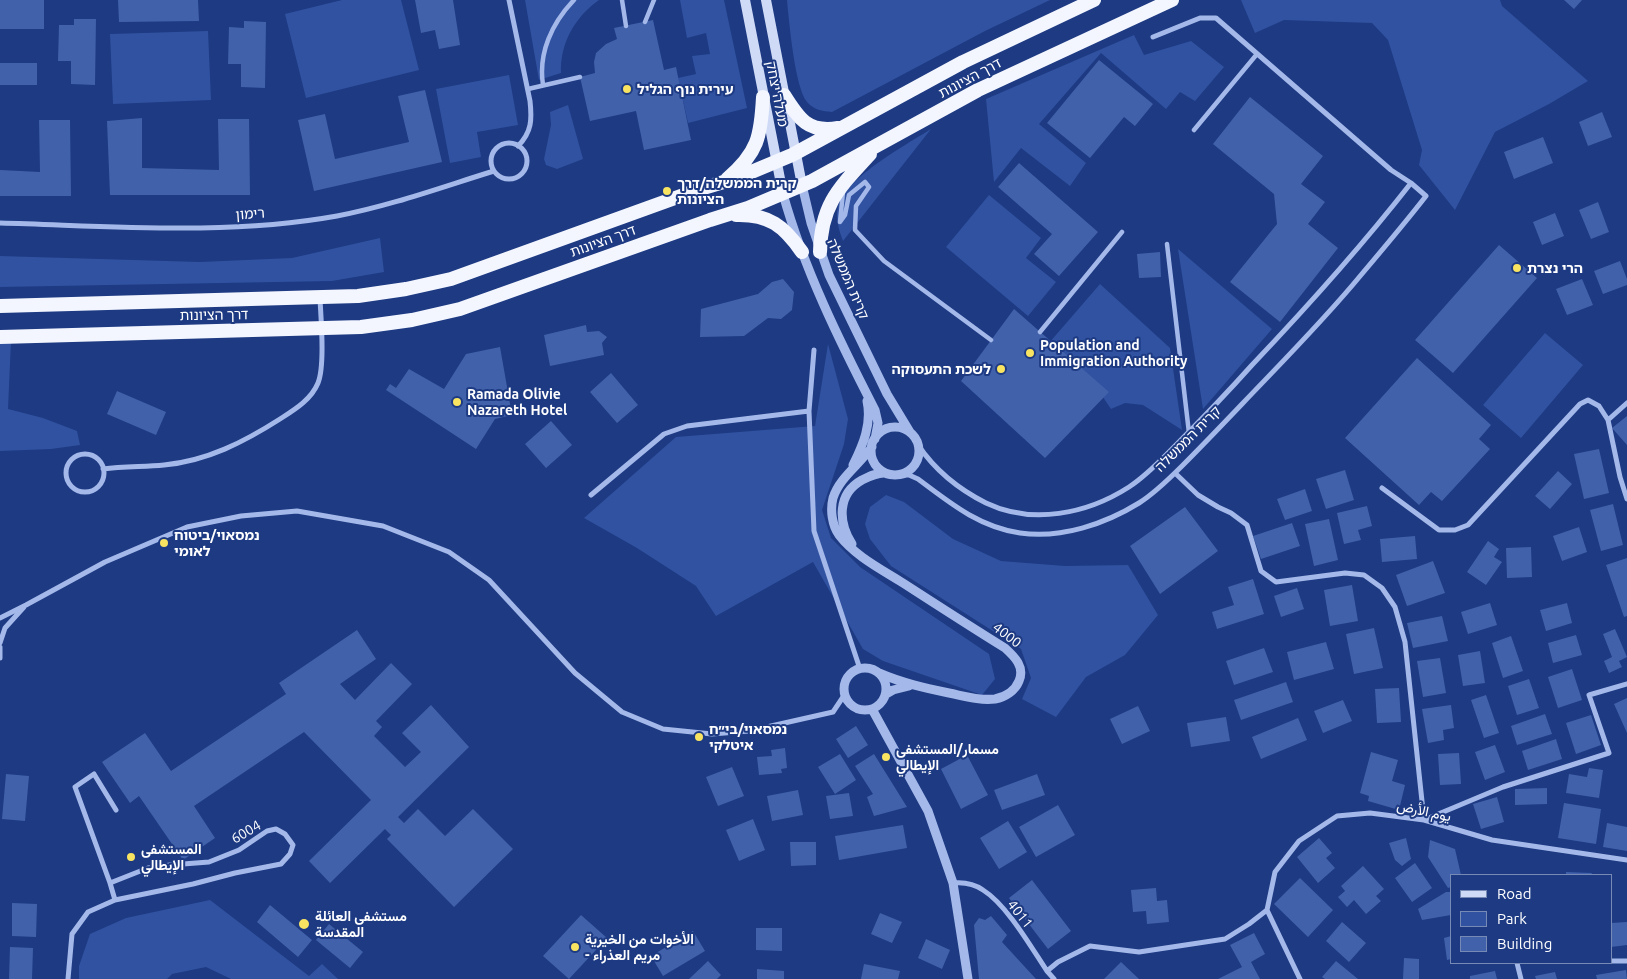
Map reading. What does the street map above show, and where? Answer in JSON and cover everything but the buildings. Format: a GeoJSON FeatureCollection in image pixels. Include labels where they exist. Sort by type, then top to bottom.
{"type":"FeatureCollection","features":[{"type":"Feature","properties":{"kind":"highway","name":"דרך הציונות"},"geometry":{"type":"LineString","coordinates":[[0,306],[358,296],[419,287],[451,279],[776,163],[963,62],[1094,0]]}},
{"type":"Feature","properties":{"kind":"highway","name":"דרך הציונות"},"geometry":{"type":"LineString","coordinates":[[0,337],[361,328],[460,309],[783,194],[877,147],[978,90],[1172,0]]}},
{"type":"Feature","properties":{"kind":"highway"},"geometry":{"type":"LineString","coordinates":[[784,95],[796,114],[813,128],[824,130],[846,126]]}},
{"type":"Feature","properties":{"kind":"highway"},"geometry":{"type":"LineString","coordinates":[[721,183],[738,170],[754,149],[762,121],[763,97]]}},
{"type":"Feature","properties":{"kind":"highway"},"geometry":{"type":"LineString","coordinates":[[820,252],[824,218],[831,201],[843,183],[877,147]]}},
{"type":"Feature","properties":{"kind":"highway"},"geometry":{"type":"LineString","coordinates":[[725,215],[748,215],[762,217],[771,221],[793,239],[802,252]]}},
{"type":"Feature","properties":{"kind":"main road","name":"מעלה יצחק"},"geometry":{"type":"LineString","coordinates":[[745,0],[783,194]]}},
{"type":"Feature","properties":{"kind":"main road","name":"מעלה יצחק"},"geometry":{"type":"LineString","coordinates":[[766,0],[802,185]]}},
{"type":"Feature","properties":{"kind":"street"},"geometry":{"type":"LineString","coordinates":[[509,0],[532,116],[531,127],[525,139],[518,146]]}},
{"type":"Feature","properties":{"kind":"street"},"geometry":{"type":"LineString","coordinates":[[543,86],[541,74],[548,40],[556,23],[574,0]]}},
{"type":"Feature","properties":{"kind":"street"},"geometry":{"type":"LineString","coordinates":[[622,0],[626,26]]}},
{"type":"Feature","properties":{"kind":"street"},"geometry":{"type":"LineString","coordinates":[[645,22],[654,0]]}},
{"type":"Feature","properties":{"kind":"street"},"geometry":{"type":"LineString","coordinates":[[1153,37],[1200,18],[1216,18],[1391,170],[1411,183]]}},
{"type":"Feature","properties":{"kind":"street"},"geometry":{"type":"LineString","coordinates":[[1194,130],[1257,54]]}},
{"type":"Feature","properties":{"kind":"street"},"geometry":{"type":"LineString","coordinates":[[528,89],[580,77]]}},
{"type":"Feature","properties":{"kind":"street"},"geometry":{"type":"LineString","coordinates":[[509,143],[523,150],[526,159],[523,171],[519,175],[504,178],[494,171],[491,160],[496,148],[500,145],[509,143]]}},
{"type":"Feature","properties":{"kind":"street","name":"רימון"},"geometry":{"type":"LineString","coordinates":[[0,223],[199,228],[293,222],[338,215],[399,200],[494,171]]}},
{"type":"Feature","properties":{"kind":"street"},"geometry":{"type":"LineString","coordinates":[[843,183],[840,222],[845,216],[849,195],[865,182],[869,187],[856,206],[855,230],[884,261],[991,340]]}},
{"type":"Feature","properties":{"kind":"street","name":"קרית הממשלה"},"geometry":{"type":"LineString","coordinates":[[802,185],[820,252],[829,276],[887,394],[928,460],[938,470],[973,496],[1006,511],[1024,515],[1059,514],[1080,509],[1116,494],[1145,474],[1188,433],[1347,263],[1411,183],[1426,196],[1330,311],[1202,446],[1175,473],[1141,502],[1108,520],[1070,531],[1022,534],[1001,529],[964,513],[918,479],[909,475],[884,473]]}},
{"type":"Feature","properties":{"kind":"street"},"geometry":{"type":"LineString","coordinates":[[783,194],[802,252],[825,309],[874,410],[878,423],[873,443],[872,458],[878,468],[884,473]]}},
{"type":"Feature","properties":{"kind":"street"},"geometry":{"type":"LineString","coordinates":[[1040,332],[1122,232]]}},
{"type":"Feature","properties":{"kind":"street"},"geometry":{"type":"LineString","coordinates":[[1167,244],[1188,433]]}},
{"type":"Feature","properties":{"kind":"street"},"geometry":{"type":"LineString","coordinates":[[103,469],[164,465],[190,461],[237,445],[298,407],[310,396],[318,383],[322,329],[320,298]]}},
{"type":"Feature","properties":{"kind":"street"},"geometry":{"type":"LineString","coordinates":[[814,350],[809,411],[814,530],[860,669],[850,675],[846,682],[845,694],[848,701],[857,709],[872,709],[928,811],[953,883],[968,979]]}},
{"type":"Feature","properties":{"kind":"street"},"geometry":{"type":"LineString","coordinates":[[851,471],[867,431],[868,408],[864,389]]}},
{"type":"Feature","properties":{"kind":"street"},"geometry":{"type":"LineString","coordinates":[[1382,488],[1439,530],[1455,530],[1468,525],[1580,404],[1588,400],[1598,406],[1608,420],[1627,500]]}},
{"type":"Feature","properties":{"kind":"street"},"geometry":{"type":"LineString","coordinates":[[1608,420],[1627,403]]}},
{"type":"Feature","properties":{"kind":"street"},"geometry":{"type":"LineString","coordinates":[[591,494],[664,434],[687,426],[809,411]]}},
{"type":"Feature","properties":{"kind":"street"},"geometry":{"type":"LineString","coordinates":[[873,443],[881,432],[888,428],[902,428],[910,432]]}},
{"type":"Feature","properties":{"kind":"street","name":"4000"},"geometry":{"type":"LineString","coordinates":[[860,669],[868,668],[903,683],[982,699],[996,699],[1005,696],[1019,682],[1021,674],[1020,666],[1015,657],[1005,648],[868,561],[846,543],[838,533],[833,522],[833,499],[837,489],[873,443]]}},
{"type":"Feature","properties":{"kind":"street"},"geometry":{"type":"LineString","coordinates":[[900,475],[913,467],[917,462],[919,454],[918,445]]}},
{"type":"Feature","properties":{"kind":"street"},"geometry":{"type":"LineString","coordinates":[[80,455],[95,457],[103,469],[101,483],[89,491],[82,492],[75,489],[67,478],[66,470],[69,463],[80,455]]}},
{"type":"Feature","properties":{"kind":"street","name":"4000"},"geometry":{"type":"LineString","coordinates":[[868,561],[856,550],[848,538],[841,514],[843,502],[847,493],[856,483],[876,473],[884,473]]}},
{"type":"Feature","properties":{"kind":"street"},"geometry":{"type":"LineString","coordinates":[[1175,473],[1198,495],[1218,508],[1231,513],[1247,525],[1261,571],[1276,582],[1346,573],[1364,575],[1382,588],[1395,607],[1405,642],[1424,820],[1503,787],[1609,753],[1589,695],[1627,684]]}},
{"type":"Feature","properties":{"kind":"street"},"geometry":{"type":"LineString","coordinates":[[0,618],[105,562],[187,527],[241,516],[297,511],[383,526],[449,552],[489,580],[589,686],[622,712],[663,728],[712,734],[749,731],[833,712],[845,694]]}},
{"type":"Feature","properties":{"kind":"street"},"geometry":{"type":"LineString","coordinates":[[0,658],[0,645],[6,628],[26,605]]}},
{"type":"Feature","properties":{"kind":"street"},"geometry":{"type":"LineString","coordinates":[[879,673],[884,679],[886,694]]}},
{"type":"Feature","properties":{"kind":"street","name":"4000"},"geometry":{"type":"LineString","coordinates":[[872,709],[880,704],[886,694],[903,687],[916,686]]}},
{"type":"Feature","properties":{"kind":"street"},"geometry":{"type":"LineString","coordinates":[[115,900],[75,787],[94,774],[116,810]]}},
{"type":"Feature","properties":{"kind":"street","name":"يوم الأرض"},"geometry":{"type":"LineString","coordinates":[[1267,910],[1274,872],[1299,841],[1337,816],[1370,813],[1424,820],[1492,840],[1627,860]]}},
{"type":"Feature","properties":{"kind":"street","name":"6004"},"geometry":{"type":"LineString","coordinates":[[68,979],[72,934],[88,912],[115,900],[281,864],[290,854],[293,845],[285,834],[276,829],[267,831],[239,850],[209,862],[148,868],[110,882]]}},
{"type":"Feature","properties":{"kind":"street","name":"4011"},"geometry":{"type":"LineString","coordinates":[[953,883],[967,882],[983,890],[1007,912],[1054,979]]}},
{"type":"Feature","properties":{"kind":"street"},"geometry":{"type":"LineString","coordinates":[[1047,971],[1058,962],[1090,946],[1139,952],[1225,939],[1267,910],[1300,979]]}},
{"type":"Feature","properties":{"kind":"street"},"geometry":{"type":"LineString","coordinates":[[1612,961],[1627,960]]}},
{"type":"Feature","properties":{"kind":"street"},"geometry":{"type":"LineString","coordinates":[[1517,964],[1521,979]]}},
{"type":"Feature","properties":{"kind":"green space"},"geometry":{"type":"Polygon","coordinates":[[[342,0],[401,0],[419,70],[306,98],[285,14],[342,0]]]}},
{"type":"Feature","properties":{"kind":"green space"},"geometry":{"type":"Polygon","coordinates":[[[525,0],[599,0],[583,14],[566,41],[561,62],[561,73],[539,80],[525,0]]]}},
{"type":"Feature","properties":{"kind":"green space"},"geometry":{"type":"Polygon","coordinates":[[[680,0],[724,0],[747,108],[688,123],[678,78],[696,74],[692,56],[710,54],[706,33],[687,38],[680,0]]]}},
{"type":"Feature","properties":{"kind":"green space"},"geometry":{"type":"Polygon","coordinates":[[[787,0],[1050,0],[985,31],[832,112],[812,107],[803,94],[793,54],[787,0]]]}},
{"type":"Feature","properties":{"kind":"green space"},"geometry":{"type":"Polygon","coordinates":[[[1241,0],[1500,0],[1502,6],[1588,81],[1495,132],[1455,210],[1419,165],[1422,150],[1388,40],[1372,23],[1284,20],[1255,33],[1241,0]]]}},
{"type":"Feature","properties":{"kind":"green space"},"geometry":{"type":"Polygon","coordinates":[[[208,31],[211,100],[113,104],[110,34],[208,31]]]}},
{"type":"Feature","properties":{"kind":"green space"},"geometry":{"type":"Polygon","coordinates":[[[1134,35],[1144,55],[1191,41],[1224,67],[1195,101],[1180,92],[1166,109],[1101,53],[1039,124],[1086,163],[1070,186],[1021,148],[994,182],[986,99],[1134,35]]]}},
{"type":"Feature","properties":{"kind":"green space"},"geometry":{"type":"Polygon","coordinates":[[[509,75],[518,125],[477,132],[481,157],[450,163],[436,89],[509,75]]]}},
{"type":"Feature","properties":{"kind":"green space"},"geometry":{"type":"Polygon","coordinates":[[[568,105],[583,159],[557,169],[546,165],[544,159],[551,125],[550,112],[568,105]]]}},
{"type":"Feature","properties":{"kind":"green space"},"geometry":{"type":"Polygon","coordinates":[[[931,129],[843,241],[837,220],[838,207],[852,184],[878,163],[931,129]]]}},
{"type":"Feature","properties":{"kind":"green space"},"geometry":{"type":"Polygon","coordinates":[[[989,195],[1041,238],[1026,258],[1056,282],[1028,316],[946,247],[989,195]]]}},
{"type":"Feature","properties":{"kind":"green space"},"geometry":{"type":"Polygon","coordinates":[[[380,238],[384,272],[332,281],[0,287],[0,256],[200,262],[292,258],[380,238]]]}},
{"type":"Feature","properties":{"kind":"green space"},"geometry":{"type":"Polygon","coordinates":[[[1178,249],[1272,329],[1203,409],[1178,249]]]}},
{"type":"Feature","properties":{"kind":"green space"},"geometry":{"type":"Polygon","coordinates":[[[1100,284],[1170,348],[1182,430],[1143,405],[1125,403],[1111,409],[1090,378],[1049,343],[1100,284]]]}},
{"type":"Feature","properties":{"kind":"green space"},"geometry":{"type":"Polygon","coordinates":[[[1545,333],[1583,365],[1521,438],[1483,405],[1545,333]]]}},
{"type":"Feature","properties":{"kind":"green space"},"geometry":{"type":"Polygon","coordinates":[[[11,341],[8,409],[43,418],[77,431],[80,445],[51,449],[0,451],[0,342],[11,341]]]}},
{"type":"Feature","properties":{"kind":"green space"},"geometry":{"type":"Polygon","coordinates":[[[828,344],[848,419],[844,444],[822,510],[831,538],[860,567],[989,654],[995,679],[982,695],[883,661],[863,649],[813,562],[716,616],[696,586],[637,548],[584,518],[676,437],[815,426],[828,344]]]}},
{"type":"Feature","properties":{"kind":"green space"},"geometry":{"type":"Polygon","coordinates":[[[886,495],[904,502],[953,539],[1001,561],[1065,566],[1128,565],[1158,615],[1125,655],[1086,677],[1056,717],[1022,699],[1031,678],[1021,649],[891,566],[870,539],[865,524],[870,507],[886,495]]]}},
{"type":"Feature","properties":{"kind":"green space"},"geometry":{"type":"Polygon","coordinates":[[[210,900],[309,976],[322,964],[338,979],[231,979],[206,967],[172,974],[167,979],[79,979],[79,966],[90,934],[126,918],[210,900]]]}},
{"type":"Feature","properties":{"kind":"place","name":"עירית נוף הגליל"},"geometry":{"type":"Point","coordinates":[627,89]}},
{"type":"Feature","properties":{"kind":"place","name":"קרית הממשלה/דרך הציונות"},"geometry":{"type":"Point","coordinates":[667,191]}},
{"type":"Feature","properties":{"kind":"place","name":"הרי נצרת"},"geometry":{"type":"Point","coordinates":[1517,268]}},
{"type":"Feature","properties":{"kind":"place","name":"Population and Immigration Authority"},"geometry":{"type":"Point","coordinates":[1030,353]}},
{"type":"Feature","properties":{"kind":"place","name":"לשכת התעסוקה"},"geometry":{"type":"Point","coordinates":[1001,369]}},
{"type":"Feature","properties":{"kind":"place","name":"Ramada Olivie Nazareth Hotel"},"geometry":{"type":"Point","coordinates":[457,402]}},
{"type":"Feature","properties":{"kind":"place","name":"נמסאוי/ביטוח לאומי"},"geometry":{"type":"Point","coordinates":[164,543]}},
{"type":"Feature","properties":{"kind":"place","name":"נמסאוי/בי״ח איטלקי"},"geometry":{"type":"Point","coordinates":[699,737]}},
{"type":"Feature","properties":{"kind":"place","name":"مسمار/المستشفى الإيطالي"},"geometry":{"type":"Point","coordinates":[886,757]}},
{"type":"Feature","properties":{"kind":"place","name":"المستشفى الإيطالي"},"geometry":{"type":"Point","coordinates":[131,857]}},
{"type":"Feature","properties":{"kind":"place","name":"مستشفى العائلة المقدسة"},"geometry":{"type":"Point","coordinates":[304,924]}},
{"type":"Feature","properties":{"kind":"place","name":"الأخوات من الخيرية - مريم العذراء"},"geometry":{"type":"Point","coordinates":[575,947]}}]}
